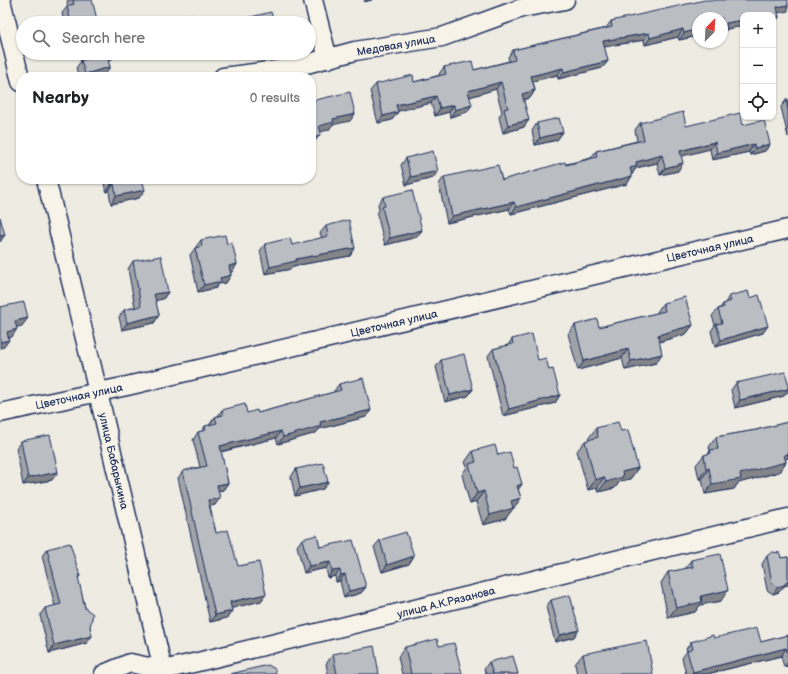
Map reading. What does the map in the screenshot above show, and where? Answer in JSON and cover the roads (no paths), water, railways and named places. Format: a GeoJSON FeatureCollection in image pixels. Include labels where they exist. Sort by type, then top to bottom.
{"type":"FeatureCollection","features":[{"type":"Feature","properties":{"kind":"street"},"geometry":{"type":"LineString","coordinates":[[1,0],[19,72]]}},
{"type":"Feature","properties":{"kind":"street"},"geometry":{"type":"LineString","coordinates":[[313,0],[328,59]]}},
{"type":"Feature","properties":{"kind":"street","name":"Медовая улица"},"geometry":{"type":"LineString","coordinates":[[261,72],[291,68],[354,51],[442,37],[522,8],[564,0]]}},
{"type":"Feature","properties":{"kind":"street","name":"улица Бабарыкина"},"geometry":{"type":"LineString","coordinates":[[47,184],[98,392],[163,672]]}},
{"type":"Feature","properties":{"kind":"street","name":"Цветочная улица"},"geometry":{"type":"LineString","coordinates":[[0,413],[98,392],[788,229]]}},
{"type":"Feature","properties":{"kind":"street","name":"улица А.К.Рязанова"},"geometry":{"type":"LineString","coordinates":[[104,674],[130,663],[163,672],[788,518]]}}]}
